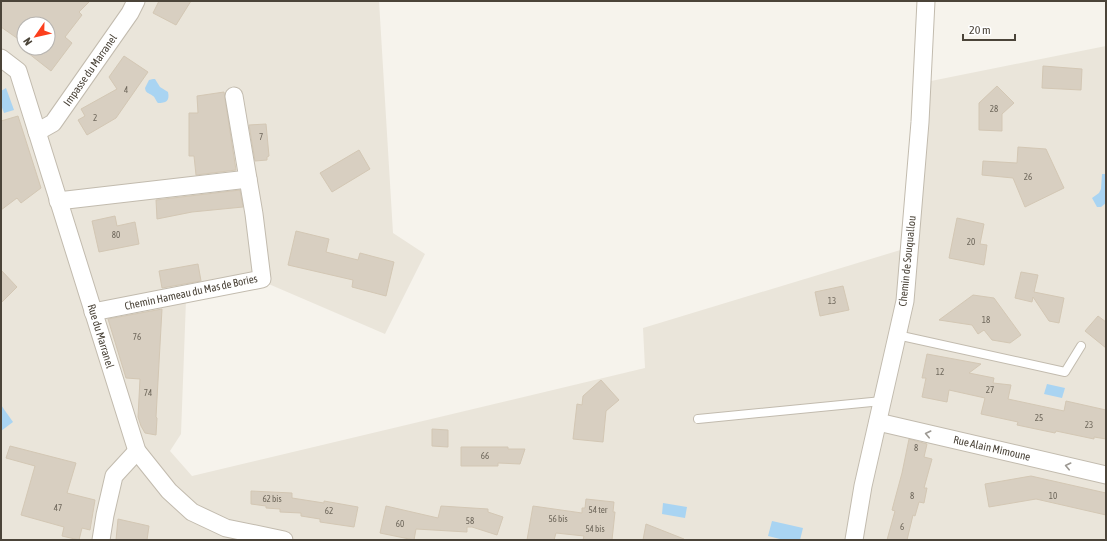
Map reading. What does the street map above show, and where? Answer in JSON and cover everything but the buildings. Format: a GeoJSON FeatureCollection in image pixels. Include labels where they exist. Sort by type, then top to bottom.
{"type":"FeatureCollection","features":[{"type":"Feature","properties":{"kind":"street","name":"Impasse du Marranel"},"geometry":{"type":"LineString","coordinates":[[37,132],[53,123],[130,13],[136,1]]}},
{"type":"Feature","properties":{"kind":"street","name":"Chemin de Souquallou"},"geometry":{"type":"LineString","coordinates":[[854,540],[863,486],[905,301],[920,122],[926,1]]}},
{"type":"Feature","properties":{"kind":"street","name":"Rue du Marranel"},"geometry":{"type":"LineString","coordinates":[[1,58],[18,71],[137,451],[169,491],[192,512],[226,528],[284,540]]}},
{"type":"Feature","properties":{"kind":"street","name":"Chemin Hameau du Mas de Bories"},"geometry":{"type":"LineString","coordinates":[[93,312],[262,279],[248,179],[234,96]]}},
{"type":"Feature","properties":{"kind":"street"},"geometry":{"type":"LineString","coordinates":[[58,201],[248,179]]}},
{"type":"Feature","properties":{"kind":"street","name":"Rue Alain Mimoune"},"geometry":{"type":"LineString","coordinates":[[878,422],[1106,475]]}},
{"type":"Feature","properties":{"kind":"street"},"geometry":{"type":"LineString","coordinates":[[102,540],[105,515],[114,476],[137,451]]}},
{"type":"Feature","properties":{"kind":"lane"},"geometry":{"type":"LineString","coordinates":[[897,335],[1065,372],[1081,346]]}},
{"type":"Feature","properties":{"kind":"lane"},"geometry":{"type":"LineString","coordinates":[[698,419],[882,401]]}},
{"type":"Feature","properties":{"kind":"shaded area"},"geometry":{"type":"Polygon","coordinates":[[[1,1],[379,1],[393,233],[425,254],[385,334],[264,282],[186,300],[181,434],[170,451],[192,476],[645,368],[643,328],[907,248],[921,83],[1106,46],[1106,540],[1,540],[1,1]]]}},
{"type":"Feature","properties":{"kind":"water"},"geometry":{"type":"Polygon","coordinates":[[[155,79],[160,87],[168,92],[167,101],[158,103],[154,97],[146,91],[145,88],[149,80],[155,79]]]}},
{"type":"Feature","properties":{"kind":"water"},"geometry":{"type":"Polygon","coordinates":[[[6,88],[14,110],[4,113],[1,105],[1,91],[6,88]]]}},
{"type":"Feature","properties":{"kind":"water"},"geometry":{"type":"Polygon","coordinates":[[[1102,174],[1106,174],[1106,203],[1101,207],[1097,207],[1092,198],[1099,193],[1101,189],[1102,174]]]}},
{"type":"Feature","properties":{"kind":"water"},"geometry":{"type":"Polygon","coordinates":[[[1047,384],[1065,388],[1062,398],[1044,394],[1047,384]]]}},
{"type":"Feature","properties":{"kind":"water"},"geometry":{"type":"Polygon","coordinates":[[[1,405],[13,422],[1,431],[1,405]]]}},
{"type":"Feature","properties":{"kind":"water"},"geometry":{"type":"Polygon","coordinates":[[[663,503],[687,507],[685,518],[662,514],[663,503]]]}},
{"type":"Feature","properties":{"kind":"water"},"geometry":{"type":"Polygon","coordinates":[[[772,521],[803,528],[800,540],[784,540],[768,536],[772,521]]]}}]}
